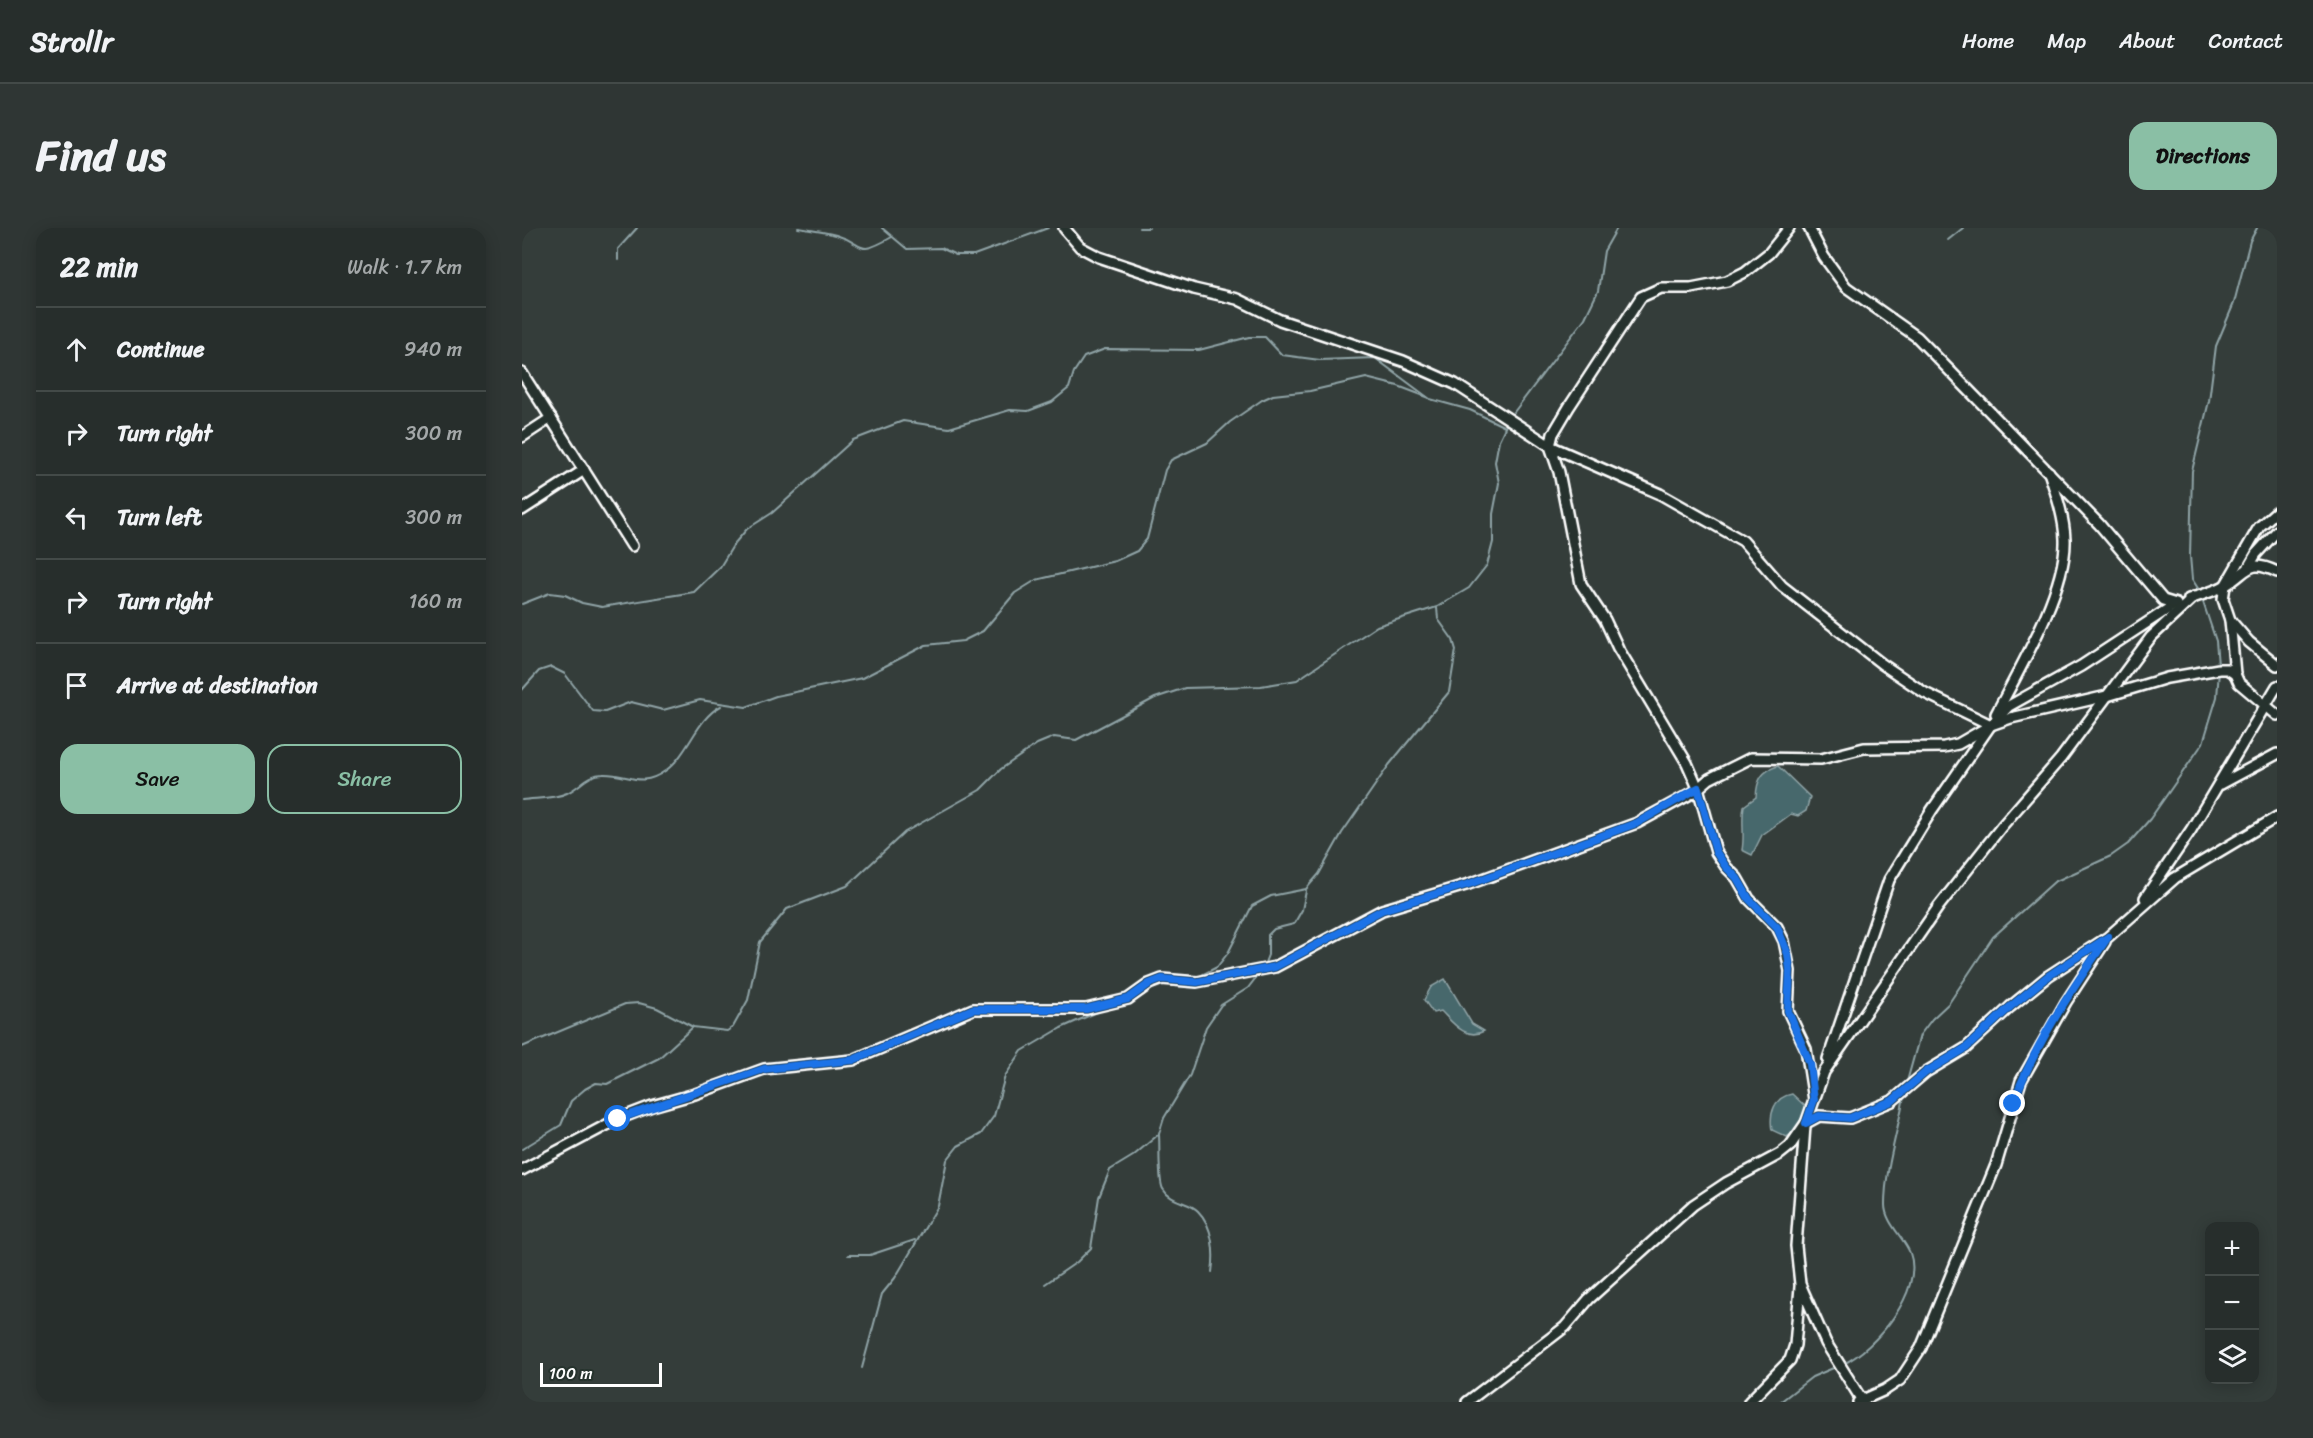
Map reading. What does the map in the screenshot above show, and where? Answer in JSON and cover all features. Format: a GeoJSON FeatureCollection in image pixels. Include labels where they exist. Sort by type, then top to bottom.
{"type":"FeatureCollection","features":[{"type":"Feature","properties":{"kind":"street"},"geometry":{"type":"LineString","coordinates":[[1064,228],[1080,247],[1099,257],[1194,290],[1237,299],[1280,320],[1403,361],[1455,384],[1550,446],[1660,494],[1743,541],[1782,586],[1882,664],[1925,693],[1991,726]]}},
{"type":"Feature","properties":{"kind":"street"},"geometry":{"type":"LineString","coordinates":[[1789,228],[1786,235],[1769,253],[1745,272],[1727,280],[1691,288],[1661,288],[1641,297],[1569,407],[1553,434],[1550,446],[1559,472],[1581,584],[1605,620],[1618,648],[1687,764],[1698,788],[1716,852],[1737,878],[1749,899],[1777,927],[1784,941],[1790,970],[1788,1011],[1806,1049],[1814,1100]]}},
{"type":"Feature","properties":{"kind":"street"},"geometry":{"type":"LineString","coordinates":[[1809,228],[1824,257],[1846,287],[1917,337],[2099,524],[2163,600],[2174,605]]}},
{"type":"Feature","properties":{"kind":"street"},"geometry":{"type":"LineString","coordinates":[[522,373],[632,546]]}},
{"type":"Feature","properties":{"kind":"street"},"geometry":{"type":"LineString","coordinates":[[522,437],[551,418]]}},
{"type":"Feature","properties":{"kind":"street"},"geometry":{"type":"LineString","coordinates":[[522,510],[584,470]]}},
{"type":"Feature","properties":{"kind":"street"},"geometry":{"type":"LineString","coordinates":[[1991,726],[2034,644],[2064,555],[2061,510],[2049,472]]}},
{"type":"Feature","properties":{"kind":"street"},"geometry":{"type":"LineString","coordinates":[[2277,511],[2259,527],[2225,586],[2223,599],[2230,621],[2235,674],[2239,682],[2277,715]]}},
{"type":"Feature","properties":{"kind":"street"},"geometry":{"type":"LineString","coordinates":[[1749,1402],[1791,1360],[1795,1345],[1800,1284],[1796,1246],[1806,1123],[1888,880],[1932,810],[1991,726],[2009,706],[2081,666],[2174,605],[2225,586],[2249,566],[2256,554],[2277,531]]}},
{"type":"Feature","properties":{"kind":"street"},"geometry":{"type":"LineString","coordinates":[[2250,542],[2256,554]]}},
{"type":"Feature","properties":{"kind":"street"},"geometry":{"type":"LineString","coordinates":[[2249,566],[2259,565],[2277,572]]}},
{"type":"Feature","properties":{"kind":"street"},"geometry":{"type":"LineString","coordinates":[[1824,1072],[1939,906],[2002,826],[2061,758],[2151,637],[2194,597]]}},
{"type":"Feature","properties":{"kind":"street"},"geometry":{"type":"LineString","coordinates":[[2230,621],[2249,642],[2277,665]]}},
{"type":"Feature","properties":{"kind":"street"},"geometry":{"type":"LineString","coordinates":[[522,1170],[618,1119],[652,1106],[695,1094],[764,1069],[853,1060],[973,1009],[1086,1009],[1128,999],[1149,984],[1162,979],[1197,982],[1275,967],[1382,910],[1469,884],[1637,823],[1698,788],[1709,779],[1751,758],[1821,759],[1864,748],[1944,747],[1958,744],[2011,718],[2107,696],[2167,678],[2219,669],[2227,669],[2235,674]]}},
{"type":"Feature","properties":{"kind":"street"},"geometry":{"type":"LineString","coordinates":[[2140,906],[2218,785],[2277,686]]}},
{"type":"Feature","properties":{"kind":"street"},"geometry":{"type":"LineString","coordinates":[[2218,785],[2277,754]]}},
{"type":"Feature","properties":{"kind":"street"},"geometry":{"type":"LineString","coordinates":[[1467,1402],[1565,1327],[1589,1299],[1693,1204],[1780,1154],[1790,1146],[1806,1123],[1819,1116],[1850,1118],[1892,1101],[1926,1072],[1966,1048],[2048,976],[2108,937],[2140,906],[2175,878],[2277,817]]}},
{"type":"Feature","properties":{"kind":"street"},"geometry":{"type":"LineString","coordinates":[[1800,1284],[1826,1343],[1861,1401],[1900,1380],[1921,1348],[1996,1165],[2021,1081],[2066,1002],[2108,937]]}},
{"type":"Feature","properties":{"kind":"water"},"geometry":{"type":"Polygon","coordinates":[[[1778,766],[1810,797],[1806,811],[1798,816],[1791,814],[1762,835],[1752,855],[1742,850],[1744,806],[1756,797],[1761,777],[1778,766]]]}},
{"type":"Feature","properties":{"kind":"water"},"geometry":{"type":"Polygon","coordinates":[[[1445,979],[1472,1024],[1484,1031],[1471,1034],[1460,1029],[1441,1011],[1433,1013],[1424,1000],[1431,987],[1445,979]]]}},
{"type":"Feature","properties":{"kind":"water"},"geometry":{"type":"Polygon","coordinates":[[[1792,1094],[1805,1106],[1805,1111],[1800,1124],[1787,1137],[1772,1130],[1771,1118],[1777,1102],[1792,1094]]]}},
{"type":"Feature","properties":{"kind":"waterway"},"geometry":{"type":"LineString","coordinates":[[618,260],[618,249],[637,228]]}},
{"type":"Feature","properties":{"kind":"waterway"},"geometry":{"type":"LineString","coordinates":[[798,228],[836,235],[866,248],[892,237]]}},
{"type":"Feature","properties":{"kind":"waterway"},"geometry":{"type":"LineString","coordinates":[[882,228],[907,249],[941,248],[956,255],[974,255],[1048,228]]}},
{"type":"Feature","properties":{"kind":"waterway"},"geometry":{"type":"LineString","coordinates":[[1139,228],[1149,228]]}},
{"type":"Feature","properties":{"kind":"waterway"},"geometry":{"type":"LineString","coordinates":[[1511,416],[1585,318],[1598,291],[1604,251],[1617,228]]}},
{"type":"Feature","properties":{"kind":"waterway"},"geometry":{"type":"LineString","coordinates":[[1948,240],[1963,228]]}},
{"type":"Feature","properties":{"kind":"waterway"},"geometry":{"type":"LineString","coordinates":[[2201,593],[2192,579],[2190,556],[2192,471],[2209,401],[2216,346],[2234,303],[2250,241],[2257,228]]}},
{"type":"Feature","properties":{"kind":"waterway"},"geometry":{"type":"LineString","coordinates":[[522,604],[550,593],[565,595],[582,603],[602,607],[694,592],[720,567],[734,544],[747,529],[772,513],[853,440],[903,421],[949,428],[1010,410],[1028,411],[1052,402],[1069,388],[1074,372],[1084,357],[1105,349],[1199,350],[1249,337],[1265,337],[1282,355],[1320,360],[1375,358],[1430,399],[1470,410],[1505,427]]}},
{"type":"Feature","properties":{"kind":"waterway"},"geometry":{"type":"LineString","coordinates":[[522,690],[539,671],[551,667],[565,674],[593,711],[605,712],[631,702],[663,710],[700,700],[746,707],[776,696],[862,678],[926,645],[963,641],[983,631],[1015,593],[1036,580],[1115,561],[1137,551],[1147,539],[1165,470],[1171,460],[1207,443],[1230,422],[1262,400],[1273,395],[1310,391],[1366,378],[1398,386],[1427,397]]}},
{"type":"Feature","properties":{"kind":"waterway"},"geometry":{"type":"LineString","coordinates":[[522,1047],[625,1004],[639,1003],[657,1008],[693,1027],[727,1031],[733,1027],[748,1000],[760,942],[787,909],[847,886],[905,832],[980,790],[1001,769],[1037,744],[1054,737],[1076,740],[1155,698],[1185,688],[1261,686],[1297,680],[1377,626],[1437,607],[1469,588],[1487,565],[1493,542],[1493,514],[1499,483],[1495,462],[1499,440],[1508,421]]}},
{"type":"Feature","properties":{"kind":"waterway"},"geometry":{"type":"LineString","coordinates":[[2202,599],[2216,641],[2218,665]]}},
{"type":"Feature","properties":{"kind":"waterway"},"geometry":{"type":"LineString","coordinates":[[1152,978],[1161,974],[1198,977],[1217,967],[1228,953],[1252,906],[1271,896],[1306,889],[1319,874],[1342,833],[1389,765],[1449,692],[1456,650],[1453,640],[1438,619],[1437,608]]}},
{"type":"Feature","properties":{"kind":"waterway"},"geometry":{"type":"LineString","coordinates":[[1906,1085],[1920,1035],[1932,1019],[1949,1003],[1993,937],[2054,882],[2111,856],[2128,844],[2150,819],[2203,743],[2217,697],[2219,671]]}},
{"type":"Feature","properties":{"kind":"waterway"},"geometry":{"type":"LineString","coordinates":[[522,800],[562,795],[588,778],[603,774],[641,780],[656,776],[673,764],[705,719],[721,706]]}},
{"type":"Feature","properties":{"kind":"waterway"},"geometry":{"type":"LineString","coordinates":[[1264,965],[1268,955],[1268,935],[1274,929],[1294,924],[1302,910],[1306,891]]}},
{"type":"Feature","properties":{"kind":"waterway"},"geometry":{"type":"LineString","coordinates":[[1045,1284],[1077,1262],[1091,1248],[1099,1197],[1110,1170],[1133,1156],[1159,1134],[1164,1118],[1190,1075],[1206,1027],[1221,1005],[1248,988],[1258,975]]}},
{"type":"Feature","properties":{"kind":"waterway"},"geometry":{"type":"LineString","coordinates":[[862,1368],[882,1294],[895,1278],[938,1206],[947,1160],[958,1146],[981,1134],[994,1116],[1005,1076],[1022,1051],[1061,1028],[1102,1010]]}},
{"type":"Feature","properties":{"kind":"waterway"},"geometry":{"type":"LineString","coordinates":[[522,1149],[561,1125],[571,1101],[585,1089],[596,1083],[607,1084],[659,1058],[693,1027]]}},
{"type":"Feature","properties":{"kind":"waterway"},"geometry":{"type":"LineString","coordinates":[[1843,1364],[1869,1346],[1882,1332],[1894,1317],[1910,1284],[1912,1268],[1910,1253],[1891,1224],[1885,1205],[1889,1164],[1904,1096]]}},
{"type":"Feature","properties":{"kind":"waterway"},"geometry":{"type":"LineString","coordinates":[[1159,1135],[1161,1185],[1166,1194],[1194,1208],[1203,1217],[1212,1240],[1212,1272]]}},
{"type":"Feature","properties":{"kind":"waterway"},"geometry":{"type":"LineString","coordinates":[[848,1255],[870,1255],[915,1240]]}},
{"type":"Feature","properties":{"kind":"waterway"},"geometry":{"type":"LineString","coordinates":[[1780,1402],[1812,1377],[1838,1366]]}},
{"type":"Feature","properties":{"kind":"route"},"geometry":{"type":"LineString","coordinates":[[618,1119],[764,1069],[853,1060],[877,1052],[937,1023],[973,1009],[1000,1007],[1041,1011],[1086,1009],[1128,999],[1149,984],[1162,979],[1197,982],[1217,977],[1251,974],[1275,967],[1382,910],[1469,884],[1637,823],[1698,788],[1716,852],[1737,878],[1749,899],[1777,927],[1784,941],[1790,970],[1788,1011],[1806,1049],[1810,1064],[1814,1100],[1806,1123],[1819,1116],[1850,1118],[1892,1101],[1926,1072],[1948,1061],[1966,1048],[2048,976],[2108,937],[2066,1002],[2021,1081],[2013,1104]]}}]}
